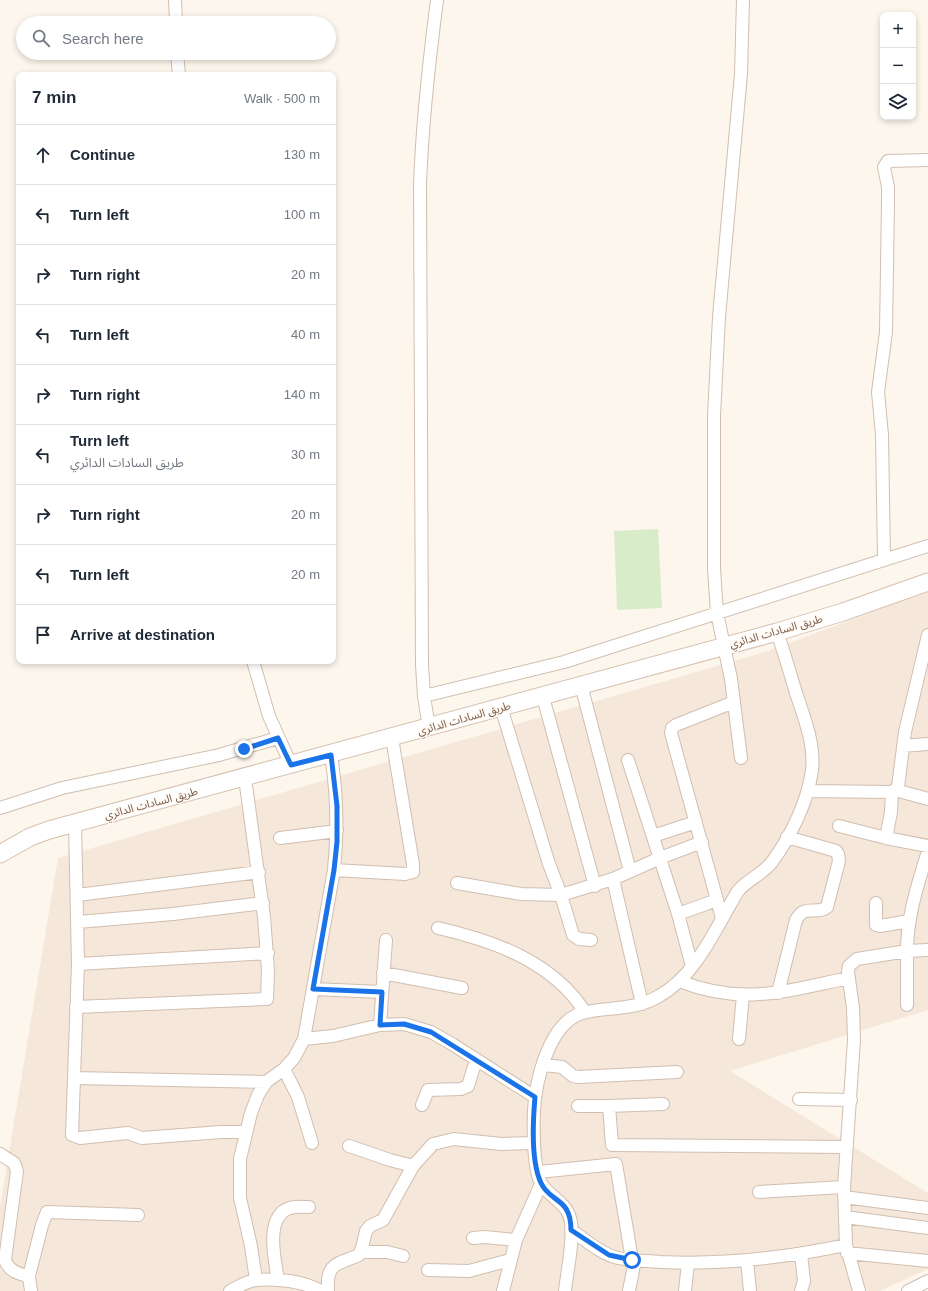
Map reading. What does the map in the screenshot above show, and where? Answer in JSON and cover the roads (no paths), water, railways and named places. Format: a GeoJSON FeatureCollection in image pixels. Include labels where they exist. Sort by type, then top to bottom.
{"type":"FeatureCollection","features":[{"type":"Feature","properties":{"kind":"main road","name":"طريق السادات الدائري"},"geometry":{"type":"LineString","coordinates":[[0,854],[30,837],[75,823],[331,755],[778,632],[843,612],[928,582]]}},
{"type":"Feature","properties":{"kind":"street"},"geometry":{"type":"LineString","coordinates":[[175,0],[176,16]]}},
{"type":"Feature","properties":{"kind":"street"},"geometry":{"type":"LineString","coordinates":[[429,728],[424,696],[421,609],[420,185],[424,104],[437,0]]}},
{"type":"Feature","properties":{"kind":"street"},"geometry":{"type":"LineString","coordinates":[[741,758],[725,646],[717,613],[714,569],[715,401],[719,317],[741,74],[743,0]]}},
{"type":"Feature","properties":{"kind":"street"},"geometry":{"type":"LineString","coordinates":[[178,60],[179,72]]}},
{"type":"Feature","properties":{"kind":"street"},"geometry":{"type":"LineString","coordinates":[[884,560],[882,435],[878,392],[886,325],[888,194],[884,167],[888,161],[928,160]]}},
{"type":"Feature","properties":{"kind":"street"},"geometry":{"type":"LineString","coordinates":[[424,696],[564,662],[928,546]]}},
{"type":"Feature","properties":{"kind":"street"},"geometry":{"type":"LineString","coordinates":[[565,1291],[571,1222],[564,1205],[540,1178],[533,1143],[535,1097],[544,1065],[554,1039],[564,1022],[585,1012],[642,1004],[659,997],[679,981],[704,949],[743,884],[765,870],[787,837],[808,790],[812,770],[808,732],[778,632]]}},
{"type":"Feature","properties":{"kind":"street"},"geometry":{"type":"LineString","coordinates":[[886,838],[894,791],[900,781],[905,732],[928,635]]}},
{"type":"Feature","properties":{"kind":"street"},"geometry":{"type":"LineString","coordinates":[[254,664],[278,738],[291,765]]}},
{"type":"Feature","properties":{"kind":"street"},"geometry":{"type":"LineString","coordinates":[[581,685],[630,871]]}},
{"type":"Feature","properties":{"kind":"street"},"geometry":{"type":"LineString","coordinates":[[543,697],[595,886]]}},
{"type":"Feature","properties":{"kind":"street"},"geometry":{"type":"LineString","coordinates":[[722,918],[671,730],[676,725],[734,702]]}},
{"type":"Feature","properties":{"kind":"street"},"geometry":{"type":"LineString","coordinates":[[501,707],[549,864],[561,894],[573,935],[579,939],[591,940]]}},
{"type":"Feature","properties":{"kind":"street"},"geometry":{"type":"LineString","coordinates":[[0,808],[62,788],[219,756],[278,738]]}},
{"type":"Feature","properties":{"kind":"street"},"geometry":{"type":"LineString","coordinates":[[334,870],[406,874],[413,872],[413,864],[392,738]]}},
{"type":"Feature","properties":{"kind":"street"},"geometry":{"type":"LineString","coordinates":[[904,746],[928,744]]}},
{"type":"Feature","properties":{"kind":"street"},"geometry":{"type":"LineString","coordinates":[[256,1280],[251,1246],[240,1198],[240,1159],[246,1132],[258,1095],[266,1082],[284,1069],[299,1053],[304,1039],[334,870],[337,831],[331,755]]}},
{"type":"Feature","properties":{"kind":"street"},"geometry":{"type":"LineString","coordinates":[[628,760],[678,914],[692,966]]}},
{"type":"Feature","properties":{"kind":"street"},"geometry":{"type":"LineString","coordinates":[[76,1007],[265,1000],[268,996],[268,954],[263,903],[245,778]]}},
{"type":"Feature","properties":{"kind":"street"},"geometry":{"type":"LineString","coordinates":[[808,790],[894,791],[928,799]]}},
{"type":"Feature","properties":{"kind":"street"},"geometry":{"type":"LineString","coordinates":[[653,836],[696,822]]}},
{"type":"Feature","properties":{"kind":"street"},"geometry":{"type":"LineString","coordinates":[[75,823],[78,895],[78,964],[74,1078],[70,1131],[72,1135],[75,1137],[128,1133],[142,1138],[246,1132]]}},
{"type":"Feature","properties":{"kind":"street"},"geometry":{"type":"LineString","coordinates":[[839,826],[886,838],[928,846]]}},
{"type":"Feature","properties":{"kind":"street"},"geometry":{"type":"LineString","coordinates":[[280,838],[337,831]]}},
{"type":"Feature","properties":{"kind":"street"},"geometry":{"type":"LineString","coordinates":[[778,993],[796,920],[799,914],[804,910],[824,910],[827,907],[839,861],[836,851],[787,837]]}},
{"type":"Feature","properties":{"kind":"street"},"geometry":{"type":"LineString","coordinates":[[456,883],[521,894],[561,894],[595,886],[702,842]]}},
{"type":"Feature","properties":{"kind":"street"},"geometry":{"type":"LineString","coordinates":[[907,1005],[907,951],[909,921],[912,904],[928,851]]}},
{"type":"Feature","properties":{"kind":"street"},"geometry":{"type":"LineString","coordinates":[[78,895],[259,872]]}},
{"type":"Feature","properties":{"kind":"street"},"geometry":{"type":"LineString","coordinates":[[613,879],[642,1004]]}},
{"type":"Feature","properties":{"kind":"street"},"geometry":{"type":"LineString","coordinates":[[678,914],[718,900]]}},
{"type":"Feature","properties":{"kind":"street"},"geometry":{"type":"LineString","coordinates":[[78,922],[172,914],[263,903]]}},
{"type":"Feature","properties":{"kind":"street"},"geometry":{"type":"LineString","coordinates":[[876,903],[876,925],[889,925],[909,921]]}},
{"type":"Feature","properties":{"kind":"street"},"geometry":{"type":"LineString","coordinates":[[438,928],[488,941],[548,972],[564,985],[585,1012]]}},
{"type":"Feature","properties":{"kind":"street"},"geometry":{"type":"LineString","coordinates":[[380,1025],[386,940]]}},
{"type":"Feature","properties":{"kind":"street"},"geometry":{"type":"LineString","coordinates":[[859,1291],[846,1249],[844,1218],[844,1192],[854,1040],[849,966],[857,959],[907,951],[928,950]]}},
{"type":"Feature","properties":{"kind":"street"},"geometry":{"type":"LineString","coordinates":[[78,964],[268,954]]}},
{"type":"Feature","properties":{"kind":"street"},"geometry":{"type":"LineString","coordinates":[[383,974],[462,988]]}},
{"type":"Feature","properties":{"kind":"street"},"geometry":{"type":"LineString","coordinates":[[679,981],[710,991],[743,995],[778,993],[849,978]]}},
{"type":"Feature","properties":{"kind":"street"},"geometry":{"type":"LineString","coordinates":[[313,989],[382,992]]}},
{"type":"Feature","properties":{"kind":"street"},"geometry":{"type":"LineString","coordinates":[[739,1039],[743,995]]}},
{"type":"Feature","properties":{"kind":"street"},"geometry":{"type":"LineString","coordinates":[[304,1039],[333,1036],[380,1025],[404,1024],[419,1028],[452,1044],[535,1097]]}},
{"type":"Feature","properties":{"kind":"street"},"geometry":{"type":"LineString","coordinates":[[422,1105],[428,1090],[461,1088],[468,1086],[476,1060]]}},
{"type":"Feature","properties":{"kind":"street"},"geometry":{"type":"LineString","coordinates":[[544,1065],[562,1067],[573,1076],[578,1077],[677,1072]]}},
{"type":"Feature","properties":{"kind":"street"},"geometry":{"type":"LineString","coordinates":[[284,1069],[305,1117],[312,1143]]}},
{"type":"Feature","properties":{"kind":"street"},"geometry":{"type":"LineString","coordinates":[[74,1078],[266,1082]]}},
{"type":"Feature","properties":{"kind":"street"},"geometry":{"type":"LineString","coordinates":[[799,1099],[851,1100]]}},
{"type":"Feature","properties":{"kind":"street"},"geometry":{"type":"LineString","coordinates":[[578,1106],[662,1104]]}},
{"type":"Feature","properties":{"kind":"street"},"geometry":{"type":"LineString","coordinates":[[610,1106],[612,1145],[633,1260],[629,1291]]}},
{"type":"Feature","properties":{"kind":"street"},"geometry":{"type":"LineString","coordinates":[[361,1252],[366,1231],[370,1226],[383,1220],[413,1166],[428,1147],[441,1140],[454,1139],[501,1144],[533,1143]]}},
{"type":"Feature","properties":{"kind":"street"},"geometry":{"type":"LineString","coordinates":[[612,1145],[847,1147]]}},
{"type":"Feature","properties":{"kind":"street"},"geometry":{"type":"LineString","coordinates":[[349,1146],[383,1158],[413,1166]]}},
{"type":"Feature","properties":{"kind":"street"},"geometry":{"type":"LineString","coordinates":[[0,1154],[14,1163],[17,1172],[5,1260],[7,1265],[15,1272],[29,1276]]}},
{"type":"Feature","properties":{"kind":"street"},"geometry":{"type":"LineString","coordinates":[[540,1178],[616,1164]]}},
{"type":"Feature","properties":{"kind":"street"},"geometry":{"type":"LineString","coordinates":[[503,1291],[516,1240],[540,1178]]}},
{"type":"Feature","properties":{"kind":"street"},"geometry":{"type":"LineString","coordinates":[[759,1192],[844,1192],[928,1208]]}},
{"type":"Feature","properties":{"kind":"street"},"geometry":{"type":"LineString","coordinates":[[278,1280],[273,1238],[279,1217],[291,1208],[309,1207]]}},
{"type":"Feature","properties":{"kind":"street"},"geometry":{"type":"LineString","coordinates":[[31,1291],[29,1276],[42,1225],[47,1212],[138,1215]]}},
{"type":"Feature","properties":{"kind":"street"},"geometry":{"type":"LineString","coordinates":[[844,1218],[928,1228]]}},
{"type":"Feature","properties":{"kind":"street"},"geometry":{"type":"LineString","coordinates":[[571,1230],[609,1255],[633,1260],[688,1263],[747,1261],[846,1249],[928,1261]]}},
{"type":"Feature","properties":{"kind":"street"},"geometry":{"type":"LineString","coordinates":[[473,1238],[485,1237],[516,1240]]}},
{"type":"Feature","properties":{"kind":"street"},"geometry":{"type":"LineString","coordinates":[[328,1291],[330,1269],[361,1252],[388,1252],[403,1256]]}},
{"type":"Feature","properties":{"kind":"street"},"geometry":{"type":"LineString","coordinates":[[801,1254],[804,1281],[801,1291]]}},
{"type":"Feature","properties":{"kind":"street"},"geometry":{"type":"LineString","coordinates":[[428,1270],[469,1271],[510,1260]]}},
{"type":"Feature","properties":{"kind":"street"},"geometry":{"type":"LineString","coordinates":[[747,1261],[750,1291]]}},
{"type":"Feature","properties":{"kind":"street"},"geometry":{"type":"LineString","coordinates":[[685,1291],[688,1263]]}},
{"type":"Feature","properties":{"kind":"street"},"geometry":{"type":"LineString","coordinates":[[230,1291],[256,1280],[278,1280],[303,1285],[321,1291]]}},
{"type":"Feature","properties":{"kind":"street"},"geometry":{"type":"LineString","coordinates":[[908,1291],[928,1281]]}}]}
